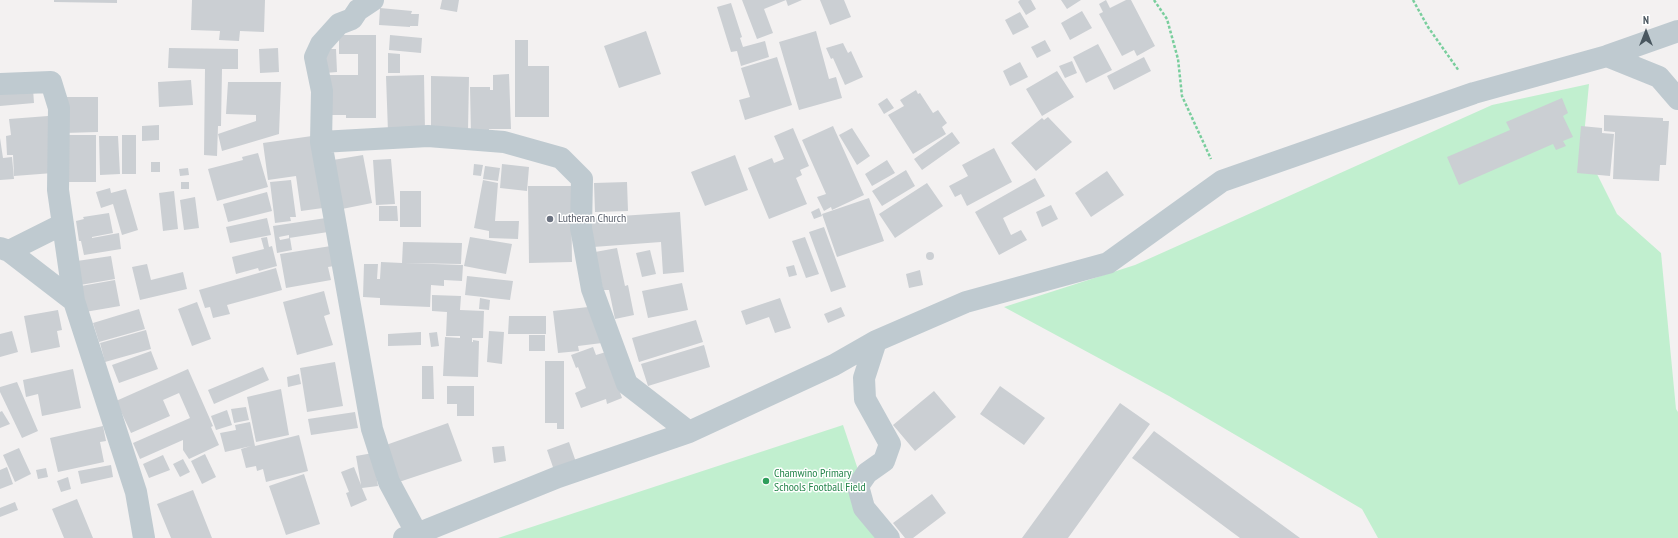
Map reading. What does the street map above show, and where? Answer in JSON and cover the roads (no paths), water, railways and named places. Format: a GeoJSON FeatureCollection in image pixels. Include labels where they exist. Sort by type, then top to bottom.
{"type":"FeatureCollection","features":[{"type":"Feature","properties":{"kind":"street"},"geometry":{"type":"LineString","coordinates":[[373,0],[358,10],[352,19],[339,24],[321,44],[315,57],[322,91],[321,142],[372,429],[389,482],[410,536],[558,477],[689,432],[834,365],[876,342],[966,302],[1108,263],[1222,181],[1474,93],[1607,56],[1678,31]]}},
{"type":"Feature","properties":{"kind":"street"},"geometry":{"type":"LineString","coordinates":[[1607,56],[1659,76],[1678,99]]}},
{"type":"Feature","properties":{"kind":"street"},"geometry":{"type":"LineString","coordinates":[[0,84],[51,82],[60,108],[58,190],[74,301],[136,492],[144,538]]}},
{"type":"Feature","properties":{"kind":"street"},"geometry":{"type":"LineString","coordinates":[[321,142],[428,136],[504,142],[561,158],[582,179],[580,203],[581,228],[592,289],[627,384],[689,432]]}},
{"type":"Feature","properties":{"kind":"street"},"geometry":{"type":"LineString","coordinates":[[63,224],[5,250],[74,301]]}},
{"type":"Feature","properties":{"kind":"street"},"geometry":{"type":"LineString","coordinates":[[876,342],[864,378],[865,398],[890,444],[884,462],[867,473],[858,486],[864,508],[889,538]]}},
{"type":"Feature","properties":{"kind":"place","name":"Lutheran Church"},"geometry":{"type":"Point","coordinates":[550,219]}},
{"type":"Feature","properties":{"kind":"place","name":"Chamwino Primary Schools Football Field"},"geometry":{"type":"Point","coordinates":[766,481]}}]}
